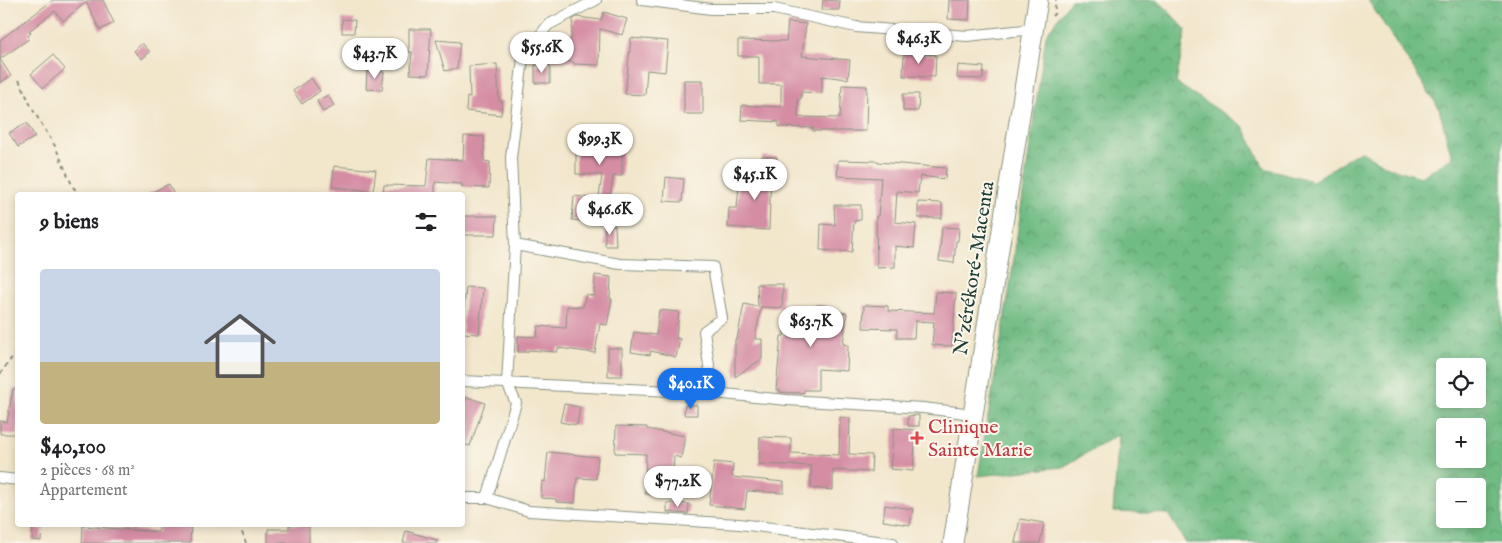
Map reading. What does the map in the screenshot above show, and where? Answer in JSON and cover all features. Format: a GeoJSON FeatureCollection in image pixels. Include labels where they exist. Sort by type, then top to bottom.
{"type":"FeatureCollection","features":[{"type":"Feature","properties":{"kind":"highway","name":"N'zérékoré-Macenta"},"geometry":{"type":"LineString","coordinates":[[953,543],[1038,0]]}},
{"type":"Feature","properties":{"kind":"street"},"geometry":{"type":"LineString","coordinates":[[487,498],[516,403],[507,383],[515,245],[511,158],[523,58],[548,26],[596,0]]}},
{"type":"Feature","properties":{"kind":"street"},"geometry":{"type":"LineString","coordinates":[[642,0],[711,9],[774,9],[856,27],[967,36],[1034,29]]}},
{"type":"Feature","properties":{"kind":"street"},"geometry":{"type":"LineString","coordinates":[[515,245],[620,264],[713,267],[722,318],[704,331],[713,393]]}},
{"type":"Feature","properties":{"kind":"street"},"geometry":{"type":"LineString","coordinates":[[465,381],[713,393],[787,400],[923,408],[973,414]]}},
{"type":"Feature","properties":{"kind":"street"},"geometry":{"type":"LineString","coordinates":[[0,478],[15,480]]}},
{"type":"Feature","properties":{"kind":"street"},"geometry":{"type":"LineString","coordinates":[[465,498],[487,498],[529,511],[739,524],[893,543]]}},
{"type":"Feature","properties":{"kind":"path"},"geometry":{"type":"LineString","coordinates":[[19,80],[33,110],[55,146],[72,188],[77,192]]}},
{"type":"Feature","properties":{"kind":"path"},"geometry":{"type":"LineString","coordinates":[[0,374],[15,353]]}},
{"type":"Feature","properties":{"kind":"path"},"geometry":{"type":"LineString","coordinates":[[240,527],[246,543]]}},
{"type":"Feature","properties":{"kind":"green space"},"geometry":{"type":"Polygon","coordinates":[[[1071,0],[1158,0],[1186,30],[1176,83],[1243,126],[1264,168],[1313,181],[1360,151],[1390,168],[1421,177],[1452,158],[1439,108],[1368,0],[1502,0],[1502,543],[1186,543],[1168,514],[1113,512],[1119,434],[1063,467],[978,476],[1009,292],[1046,35],[1071,0]]]}},
{"type":"Feature","properties":{"kind":"building"},"geometry":{"type":"Polygon","coordinates":[[[53,0],[103,0],[114,23],[100,30],[86,2],[63,21],[55,11],[29,31],[31,33],[28,36],[30,38],[0,59],[0,40],[53,0]]]}},
{"type":"Feature","properties":{"kind":"building"},"geometry":{"type":"Polygon","coordinates":[[[823,0],[840,1],[839,10],[822,10],[823,0]]]}},
{"type":"Feature","properties":{"kind":"building"},"geometry":{"type":"Polygon","coordinates":[[[949,0],[970,0],[969,20],[948,19],[949,0]]]}},
{"type":"Feature","properties":{"kind":"building"},"geometry":{"type":"Polygon","coordinates":[[[604,12],[627,19],[622,35],[600,29],[599,65],[549,60],[551,38],[571,40],[573,19],[577,17],[601,20],[604,12]]]}},
{"type":"Feature","properties":{"kind":"building"},"geometry":{"type":"Polygon","coordinates":[[[342,19],[355,20],[354,33],[342,33],[342,19]]]}},
{"type":"Feature","properties":{"kind":"building"},"geometry":{"type":"Polygon","coordinates":[[[788,22],[806,24],[802,56],[850,60],[848,79],[822,76],[822,93],[801,92],[801,99],[798,99],[798,117],[840,118],[842,85],[867,86],[866,131],[813,131],[813,128],[779,127],[779,122],[741,120],[742,105],[781,107],[781,84],[759,84],[759,56],[738,56],[738,40],[786,41],[788,22]]]}},
{"type":"Feature","properties":{"kind":"building"},"geometry":{"type":"Polygon","coordinates":[[[409,29],[431,29],[428,75],[410,74],[412,52],[409,52],[409,29]]]}},
{"type":"Feature","properties":{"kind":"building"},"geometry":{"type":"Polygon","coordinates":[[[631,38],[668,41],[665,72],[647,70],[645,95],[625,94],[631,38]]]}},
{"type":"Feature","properties":{"kind":"building"},"geometry":{"type":"Polygon","coordinates":[[[436,40],[460,42],[457,68],[445,71],[436,40]]]}},
{"type":"Feature","properties":{"kind":"building"},"geometry":{"type":"Polygon","coordinates":[[[142,43],[150,52],[142,59],[134,51],[142,43]]]}},
{"type":"Feature","properties":{"kind":"building"},"geometry":{"type":"Polygon","coordinates":[[[904,53],[936,55],[935,77],[903,76],[904,53]]]}},
{"type":"Feature","properties":{"kind":"building"},"geometry":{"type":"Polygon","coordinates":[[[53,55],[65,69],[43,88],[31,74],[53,55]]]}},
{"type":"Feature","properties":{"kind":"building"},"geometry":{"type":"Polygon","coordinates":[[[0,59],[11,76],[0,83],[0,59]]]}},
{"type":"Feature","properties":{"kind":"building"},"geometry":{"type":"Polygon","coordinates":[[[497,64],[499,101],[502,101],[501,115],[466,111],[467,97],[470,98],[469,66],[497,64]]]}},
{"type":"Feature","properties":{"kind":"building"},"geometry":{"type":"Polygon","coordinates":[[[535,65],[550,65],[550,83],[535,83],[535,65]]]}},
{"type":"Feature","properties":{"kind":"building"},"geometry":{"type":"Polygon","coordinates":[[[958,65],[984,67],[983,79],[957,78],[958,65]]]}},
{"type":"Feature","properties":{"kind":"building"},"geometry":{"type":"Polygon","coordinates":[[[367,71],[384,72],[382,90],[366,89],[367,71]]]}},
{"type":"Feature","properties":{"kind":"building"},"geometry":{"type":"Polygon","coordinates":[[[311,78],[320,91],[302,104],[293,91],[311,78]]]}},
{"type":"Feature","properties":{"kind":"building"},"geometry":{"type":"Polygon","coordinates":[[[684,80],[703,80],[703,114],[684,114],[684,80]]]}},
{"type":"Feature","properties":{"kind":"building"},"geometry":{"type":"Polygon","coordinates":[[[903,94],[919,94],[918,111],[903,111],[903,94]]]}},
{"type":"Feature","properties":{"kind":"building"},"geometry":{"type":"Polygon","coordinates":[[[328,95],[334,106],[323,112],[317,101],[328,95]]]}},
{"type":"Feature","properties":{"kind":"building"},"geometry":{"type":"Polygon","coordinates":[[[27,123],[35,137],[18,147],[9,133],[27,123]]]}},
{"type":"Feature","properties":{"kind":"building"},"geometry":{"type":"Polygon","coordinates":[[[464,136],[484,137],[484,161],[490,162],[489,188],[462,187],[462,184],[435,182],[435,192],[383,192],[384,185],[426,186],[429,158],[463,160],[464,136]]]}},
{"type":"Feature","properties":{"kind":"building"},"geometry":{"type":"Polygon","coordinates":[[[576,146],[591,146],[591,149],[622,149],[622,176],[613,176],[610,198],[599,197],[602,175],[576,174],[576,146]]]}},
{"type":"Feature","properties":{"kind":"building"},"geometry":{"type":"Polygon","coordinates":[[[762,156],[777,157],[776,172],[771,172],[769,230],[728,227],[729,208],[737,208],[739,185],[761,186],[762,156]]]}},
{"type":"Feature","properties":{"kind":"building"},"geometry":{"type":"Polygon","coordinates":[[[838,160],[878,161],[946,168],[945,179],[920,176],[918,193],[897,191],[895,222],[916,224],[914,248],[895,246],[895,267],[877,268],[876,216],[878,216],[881,178],[837,176],[838,160]]]}},
{"type":"Feature","properties":{"kind":"building"},"geometry":{"type":"Polygon","coordinates":[[[334,166],[376,170],[373,191],[332,187],[334,166]]]}},
{"type":"Feature","properties":{"kind":"building"},"geometry":{"type":"Polygon","coordinates":[[[666,177],[684,179],[682,202],[664,201],[666,177]]]}},
{"type":"Feature","properties":{"kind":"building"},"geometry":{"type":"Polygon","coordinates":[[[169,184],[173,192],[152,192],[169,184]]]}},
{"type":"Feature","properties":{"kind":"building"},"geometry":{"type":"Polygon","coordinates":[[[574,196],[602,199],[600,223],[572,220],[574,196]]]}},
{"type":"Feature","properties":{"kind":"building"},"geometry":{"type":"Polygon","coordinates":[[[918,202],[942,203],[942,218],[918,218],[918,202]]]}},
{"type":"Feature","properties":{"kind":"building"},"geometry":{"type":"Polygon","coordinates":[[[834,205],[861,205],[861,220],[854,221],[852,252],[820,250],[821,224],[835,225],[834,205]]]}},
{"type":"Feature","properties":{"kind":"building"},"geometry":{"type":"Polygon","coordinates":[[[465,216],[497,216],[496,235],[465,235],[465,216]]]}},
{"type":"Feature","properties":{"kind":"building"},"geometry":{"type":"Polygon","coordinates":[[[605,225],[615,225],[616,246],[605,246],[605,225]]]}},
{"type":"Feature","properties":{"kind":"building"},"geometry":{"type":"Polygon","coordinates":[[[942,227],[959,228],[954,263],[939,261],[942,227]]]}},
{"type":"Feature","properties":{"kind":"building"},"geometry":{"type":"Polygon","coordinates":[[[595,275],[611,277],[610,299],[612,299],[607,325],[600,324],[595,353],[558,348],[557,352],[528,350],[528,352],[518,352],[518,336],[537,337],[538,326],[566,328],[567,306],[583,307],[586,294],[594,296],[595,275]]]}},
{"type":"Feature","properties":{"kind":"building"},"geometry":{"type":"Polygon","coordinates":[[[757,284],[783,284],[782,308],[761,307],[755,339],[762,339],[762,359],[735,377],[735,339],[737,339],[744,304],[758,307],[757,284]]]}},
{"type":"Feature","properties":{"kind":"building"},"geometry":{"type":"Polygon","coordinates":[[[466,287],[483,288],[479,334],[465,333],[466,287]]]}},
{"type":"Feature","properties":{"kind":"building"},"geometry":{"type":"Polygon","coordinates":[[[936,292],[956,293],[952,346],[932,345],[934,322],[915,321],[914,338],[897,338],[897,329],[863,328],[864,305],[888,306],[888,311],[934,313],[936,292]]]}},
{"type":"Feature","properties":{"kind":"building"},"geometry":{"type":"Polygon","coordinates":[[[816,305],[826,306],[826,310],[847,313],[843,344],[848,345],[847,371],[818,369],[818,390],[804,390],[804,393],[780,392],[780,390],[776,390],[781,336],[784,336],[784,312],[816,311],[816,305]]]}},
{"type":"Feature","properties":{"kind":"building"},"geometry":{"type":"Polygon","coordinates":[[[659,310],[679,312],[676,338],[680,339],[676,357],[651,351],[650,355],[631,352],[634,332],[656,335],[659,310]]]}},
{"type":"Feature","properties":{"kind":"building"},"geometry":{"type":"Polygon","coordinates":[[[608,348],[622,348],[622,376],[608,376],[608,348]]]}},
{"type":"Feature","properties":{"kind":"building"},"geometry":{"type":"Polygon","coordinates":[[[13,389],[15,389],[15,434],[0,434],[0,421],[7,422],[13,389]]]}},
{"type":"Feature","properties":{"kind":"building"},"geometry":{"type":"Polygon","coordinates":[[[467,397],[485,403],[470,446],[465,445],[465,403],[467,397]]]}},
{"type":"Feature","properties":{"kind":"building"},"geometry":{"type":"Polygon","coordinates":[[[564,404],[580,407],[577,425],[560,422],[564,404]]]}},
{"type":"Feature","properties":{"kind":"building"},"geometry":{"type":"Polygon","coordinates":[[[685,405],[697,405],[697,415],[684,415],[685,405]]]}},
{"type":"Feature","properties":{"kind":"building"},"geometry":{"type":"Polygon","coordinates":[[[919,415],[919,426],[908,426],[908,416],[919,415]]]}},
{"type":"Feature","properties":{"kind":"building"},"geometry":{"type":"Polygon","coordinates":[[[840,417],[850,418],[849,454],[872,455],[871,472],[833,470],[833,490],[811,488],[811,466],[759,464],[760,437],[791,438],[791,453],[839,455],[840,417]]]}},
{"type":"Feature","properties":{"kind":"building"},"geometry":{"type":"Polygon","coordinates":[[[616,426],[647,427],[647,429],[685,436],[681,458],[674,456],[672,495],[645,494],[646,454],[615,453],[616,426]]]}},
{"type":"Feature","properties":{"kind":"building"},"geometry":{"type":"Polygon","coordinates":[[[894,428],[916,430],[913,471],[890,469],[894,428]]]}},
{"type":"Feature","properties":{"kind":"building"},"geometry":{"type":"Polygon","coordinates":[[[548,452],[598,457],[596,479],[577,478],[575,503],[556,502],[556,499],[541,498],[542,481],[545,482],[548,452]]]}},
{"type":"Feature","properties":{"kind":"building"},"geometry":{"type":"Polygon","coordinates":[[[714,462],[733,464],[732,477],[784,482],[784,493],[747,491],[745,509],[709,505],[714,462]]]}},
{"type":"Feature","properties":{"kind":"building"},"geometry":{"type":"Polygon","coordinates":[[[667,503],[689,504],[688,514],[667,512],[667,503]]]}},
{"type":"Feature","properties":{"kind":"building"},"geometry":{"type":"Polygon","coordinates":[[[885,505],[913,509],[910,525],[883,521],[885,505]]]}},
{"type":"Feature","properties":{"kind":"building"},"geometry":{"type":"Polygon","coordinates":[[[1020,519],[1044,523],[1040,543],[1015,543],[1020,519]]]}},
{"type":"Feature","properties":{"kind":"building"},"geometry":{"type":"Polygon","coordinates":[[[83,527],[158,532],[159,527],[191,527],[190,543],[82,543],[83,527]]]}},
{"type":"Feature","properties":{"kind":"building"},"geometry":{"type":"Polygon","coordinates":[[[289,527],[309,527],[309,543],[268,543],[268,529],[289,529],[289,527]]]}},
{"type":"Feature","properties":{"kind":"building"},"geometry":{"type":"Polygon","coordinates":[[[33,528],[42,529],[41,541],[32,540],[33,528]]]}},
{"type":"Feature","properties":{"kind":"building"},"geometry":{"type":"Polygon","coordinates":[[[406,531],[437,540],[437,543],[403,543],[406,531]]]}},
{"type":"Feature","properties":{"kind":"place","name":"Clinique Sainte Marie"},"geometry":{"type":"Point","coordinates":[917,438]}}]}
